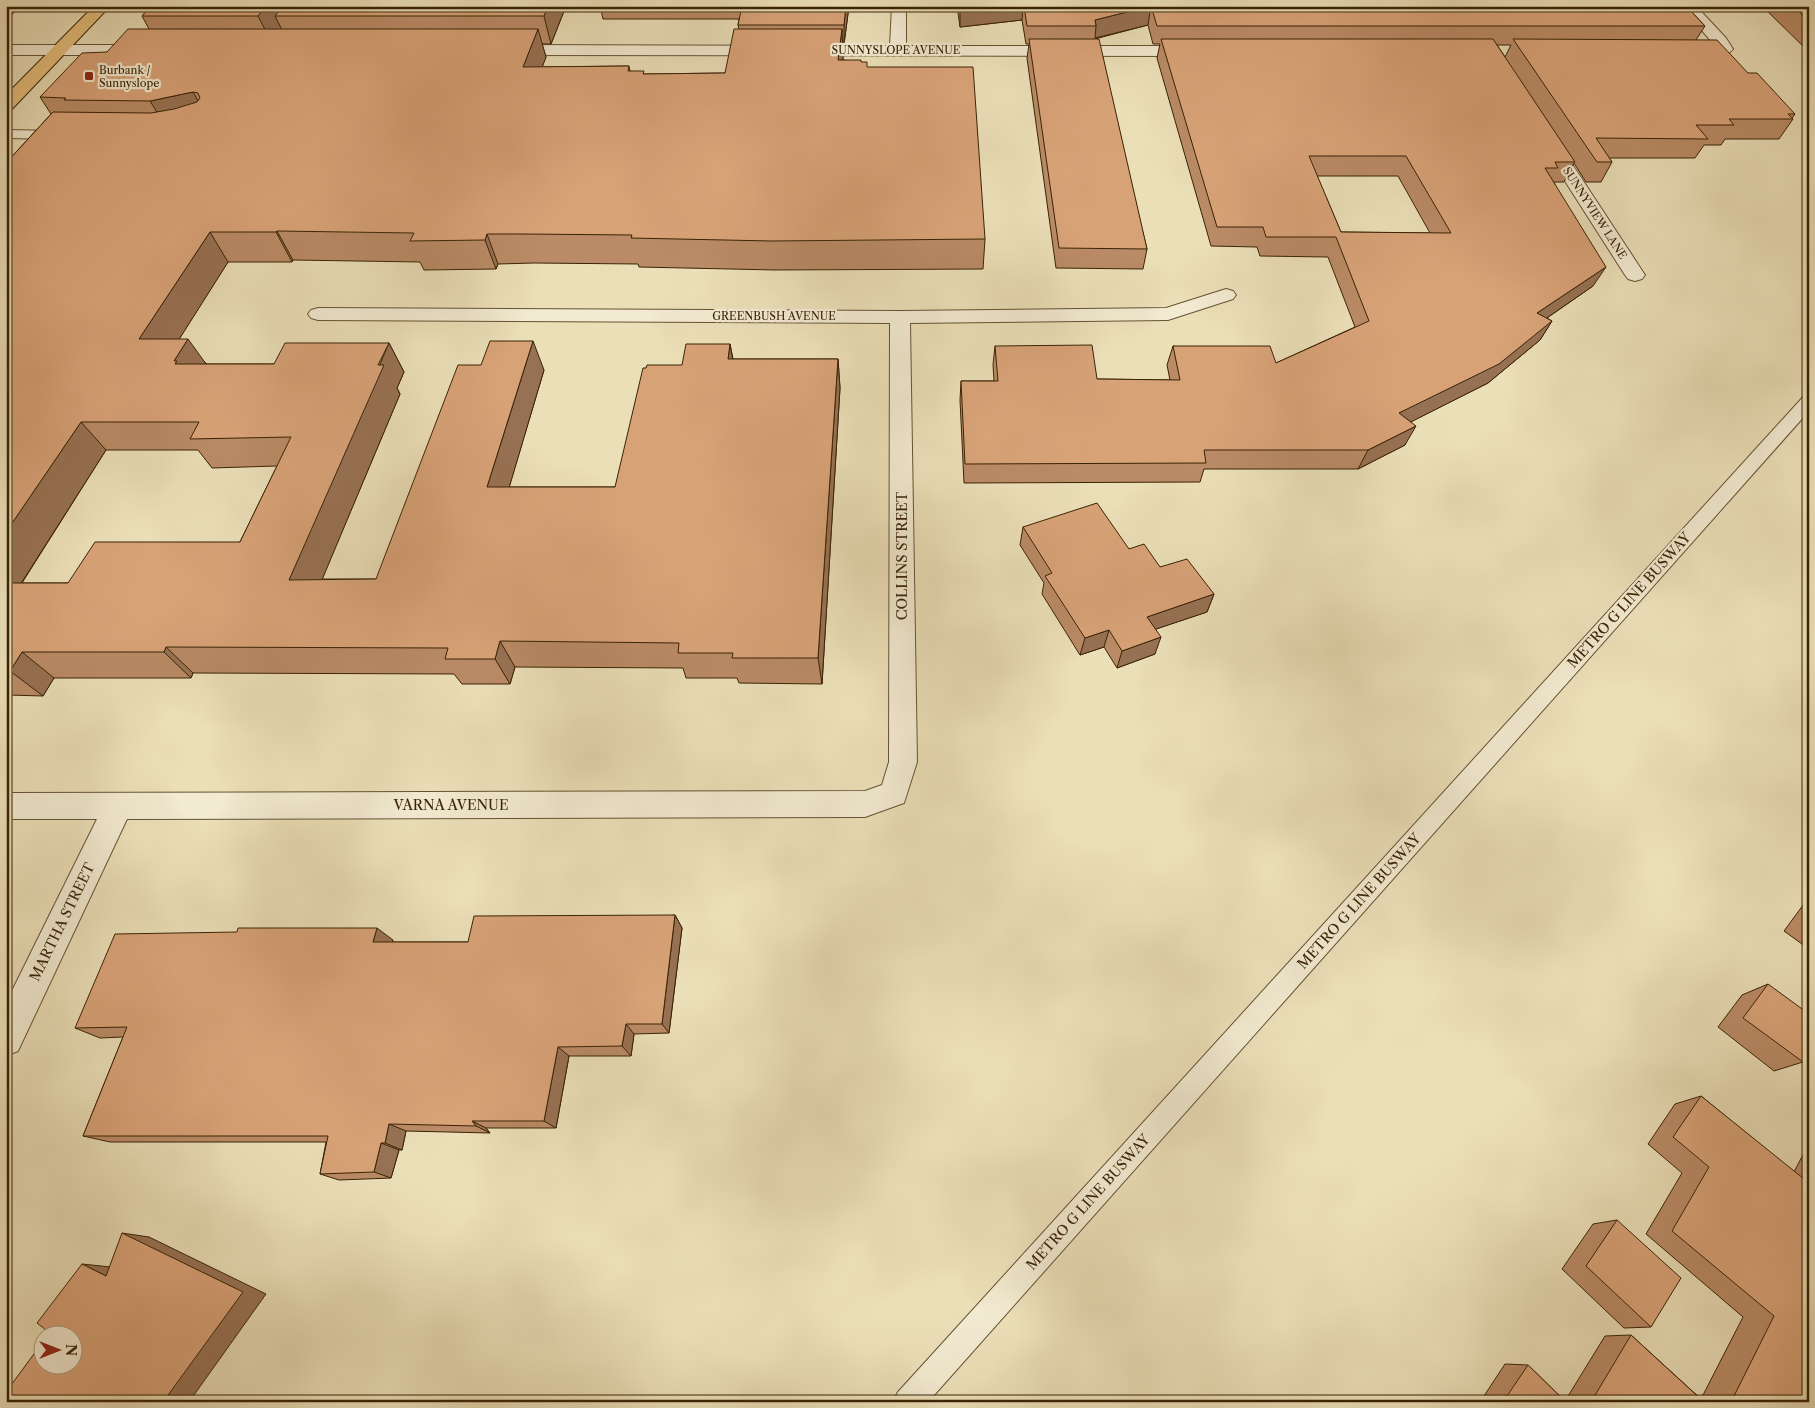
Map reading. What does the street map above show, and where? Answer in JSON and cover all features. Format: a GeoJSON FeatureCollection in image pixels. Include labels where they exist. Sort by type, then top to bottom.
{"type":"FeatureCollection","features":[{"type":"Feature","properties":{"kind":"main road"},"geometry":{"type":"LineString","coordinates":[[6,105],[104,6]]}},
{"type":"Feature","properties":{"kind":"street"},"geometry":{"type":"LineString","coordinates":[[898,50],[899,6]]}},
{"type":"Feature","properties":{"kind":"street"},"geometry":{"type":"LineString","coordinates":[[1676,52],[1715,52],[1724,49],[1721,41],[1688,6]]}},
{"type":"Feature","properties":{"kind":"street"},"geometry":{"type":"LineString","coordinates":[[6,50],[157,50]]}},
{"type":"Feature","properties":{"kind":"street","name":"SUNNYSLOPE AVENUE"},"geometry":{"type":"LineString","coordinates":[[493,50],[1214,50]]}},
{"type":"Feature","properties":{"kind":"street","name":"SUNNYVIEW LANE"},"geometry":{"type":"LineString","coordinates":[[1538,126],[1635,275]]}},
{"type":"Feature","properties":{"kind":"street","name":"GREENBUSH AVENUE"},"geometry":{"type":"LineString","coordinates":[[318,314],[900,316],[1168,314],[1226,295]]}},
{"type":"Feature","properties":{"kind":"street","name":"COLLINS STREET"},"geometry":{"type":"LineString","coordinates":[[894,794],[904,762],[900,316]]}},
{"type":"Feature","properties":{"kind":"street","name":"VARNA AVENUE"},"geometry":{"type":"LineString","coordinates":[[6,806],[865,804],[894,794]]}},
{"type":"Feature","properties":{"kind":"street","name":"MARTHA STREET"},"geometry":{"type":"LineString","coordinates":[[6,1039],[118,806]]}},
{"type":"Feature","properties":{"kind":"lane"},"geometry":{"type":"LineString","coordinates":[[6,134],[73,135]]}},
{"type":"Feature","properties":{"kind":"lane","name":"METRO G LINE BUSWAY"},"geometry":{"type":"LineString","coordinates":[[908,1402],[1809,401]]}},
{"type":"Feature","properties":{"kind":"building"},"geometry":{"type":"Polygon","coordinates":[[[151,6],[266,6],[258,16],[142,16],[151,6]]]}},
{"type":"Feature","properties":{"kind":"building"},"geometry":{"type":"Polygon","coordinates":[[[283,6],[548,6],[544,16],[275,16],[283,6]]]}},
{"type":"Feature","properties":{"kind":"building"},"geometry":{"type":"Polygon","coordinates":[[[742,6],[846,6],[844,25],[738,25],[742,6]]]}},
{"type":"Feature","properties":{"kind":"building"},"geometry":{"type":"Polygon","coordinates":[[[960,6],[981,6],[960,8],[960,6]]]}},
{"type":"Feature","properties":{"kind":"building"},"geometry":{"type":"Polygon","coordinates":[[[1024,6],[1151,6],[1095,20],[1096,26],[1027,26],[1024,6]]]}},
{"type":"Feature","properties":{"kind":"building"},"geometry":{"type":"Polygon","coordinates":[[[1151,6],[1686,6],[1705,26],[1157,26],[1151,6]]]}},
{"type":"Feature","properties":{"kind":"building"},"geometry":{"type":"Polygon","coordinates":[[[1793,6],[1809,6],[1809,21],[1793,6]]]}},
{"type":"Feature","properties":{"kind":"building"},"geometry":{"type":"Polygon","coordinates":[[[128,29],[538,29],[523,67],[629,66],[628,71],[644,71],[643,74],[725,73],[734,29],[842,29],[838,60],[861,60],[861,62],[867,62],[867,67],[973,67],[985,239],[771,241],[631,238],[632,235],[487,234],[485,240],[410,241],[414,233],[210,232],[139,339],[188,339],[174,361],[177,361],[175,364],[274,364],[285,343],[389,343],[378,365],[384,365],[289,580],[376,579],[458,365],[481,365],[490,341],[533,341],[487,487],[615,487],[643,368],[646,368],[647,365],[682,365],[686,344],[730,344],[728,359],[838,359],[818,658],[732,658],[733,653],[678,653],[679,643],[500,641],[495,659],[445,659],[448,648],[166,647],[164,652],[22,652],[10,671],[6,671],[6,583],[68,583],[95,542],[240,542],[291,437],[190,439],[199,422],[81,422],[6,532],[6,163],[53,112],[151,113],[197,102],[200,98],[198,93],[193,92],[150,101],[64,100],[66,98],[40,97],[82,53],[107,52],[128,29]]]}},
{"type":"Feature","properties":{"kind":"building"},"geometry":{"type":"Polygon","coordinates":[[[1029,39],[1099,39],[1147,249],[1059,248],[1029,39]]]}},
{"type":"Feature","properties":{"kind":"building"},"geometry":{"type":"Polygon","coordinates":[[[1161,39],[1493,39],[1575,162],[1555,162],[1558,168],[1545,168],[1606,267],[1537,313],[1552,321],[1499,364],[1399,413],[1416,426],[1368,450],[1204,450],[1206,463],[965,464],[961,381],[998,381],[995,346],[1092,345],[1097,379],[1180,380],[1173,346],[1270,346],[1276,363],[1369,321],[1336,237],[1266,237],[1263,227],[1217,227],[1161,39]],[[1309,156],[1341,232],[1451,233],[1406,156],[1309,156]]]}},
{"type":"Feature","properties":{"kind":"building"},"geometry":{"type":"Polygon","coordinates":[[[1513,39],[1717,40],[1748,73],[1757,73],[1795,114],[1788,114],[1793,119],[1729,119],[1734,125],[1696,125],[1708,139],[1596,138],[1612,162],[1597,162],[1513,39]]]}},
{"type":"Feature","properties":{"kind":"building"},"geometry":{"type":"Polygon","coordinates":[[[1097,503],[1129,549],[1144,544],[1160,567],[1187,559],[1214,594],[1147,617],[1161,637],[1122,651],[1109,630],[1085,638],[1045,576],[1052,573],[1023,527],[1097,503]]]}},
{"type":"Feature","properties":{"kind":"building"},"geometry":{"type":"Polygon","coordinates":[[[675,915],[662,1024],[626,1024],[622,1046],[558,1047],[544,1121],[472,1121],[476,1126],[389,1124],[385,1143],[381,1143],[374,1172],[320,1174],[328,1136],[83,1136],[127,1027],[75,1028],[115,934],[237,932],[238,928],[377,928],[373,942],[468,942],[474,916],[675,915]]]}},
{"type":"Feature","properties":{"kind":"building"},"geometry":{"type":"Polygon","coordinates":[[[1768,984],[1809,1014],[1809,1053],[1803,1062],[1743,1018],[1768,984]]]}},
{"type":"Feature","properties":{"kind":"building"},"geometry":{"type":"Polygon","coordinates":[[[1701,1096],[1809,1183],[1809,1402],[1731,1402],[1774,1316],[1672,1231],[1709,1167],[1673,1137],[1701,1096]]]}},
{"type":"Feature","properties":{"kind":"building"},"geometry":{"type":"Polygon","coordinates":[[[1617,1220],[1681,1278],[1651,1327],[1586,1266],[1617,1220]]]}},
{"type":"Feature","properties":{"kind":"building"},"geometry":{"type":"Polygon","coordinates":[[[122,1233],[243,1292],[163,1402],[6,1402],[6,1392],[32,1357],[32,1376],[82,1376],[82,1326],[41,1326],[37,1323],[82,1264],[106,1276],[122,1233]]]}},
{"type":"Feature","properties":{"kind":"building"},"geometry":{"type":"Polygon","coordinates":[[[1631,1335],[1704,1402],[1591,1402],[1631,1335]]]}},
{"type":"Feature","properties":{"kind":"building"},"geometry":{"type":"Polygon","coordinates":[[[1528,1365],[1566,1402],[1503,1402],[1528,1365]]]}},
{"type":"Feature","properties":{"kind":"place","name":"Burbank / Sunnyslope"},"geometry":{"type":"Point","coordinates":[89,76]}}]}
